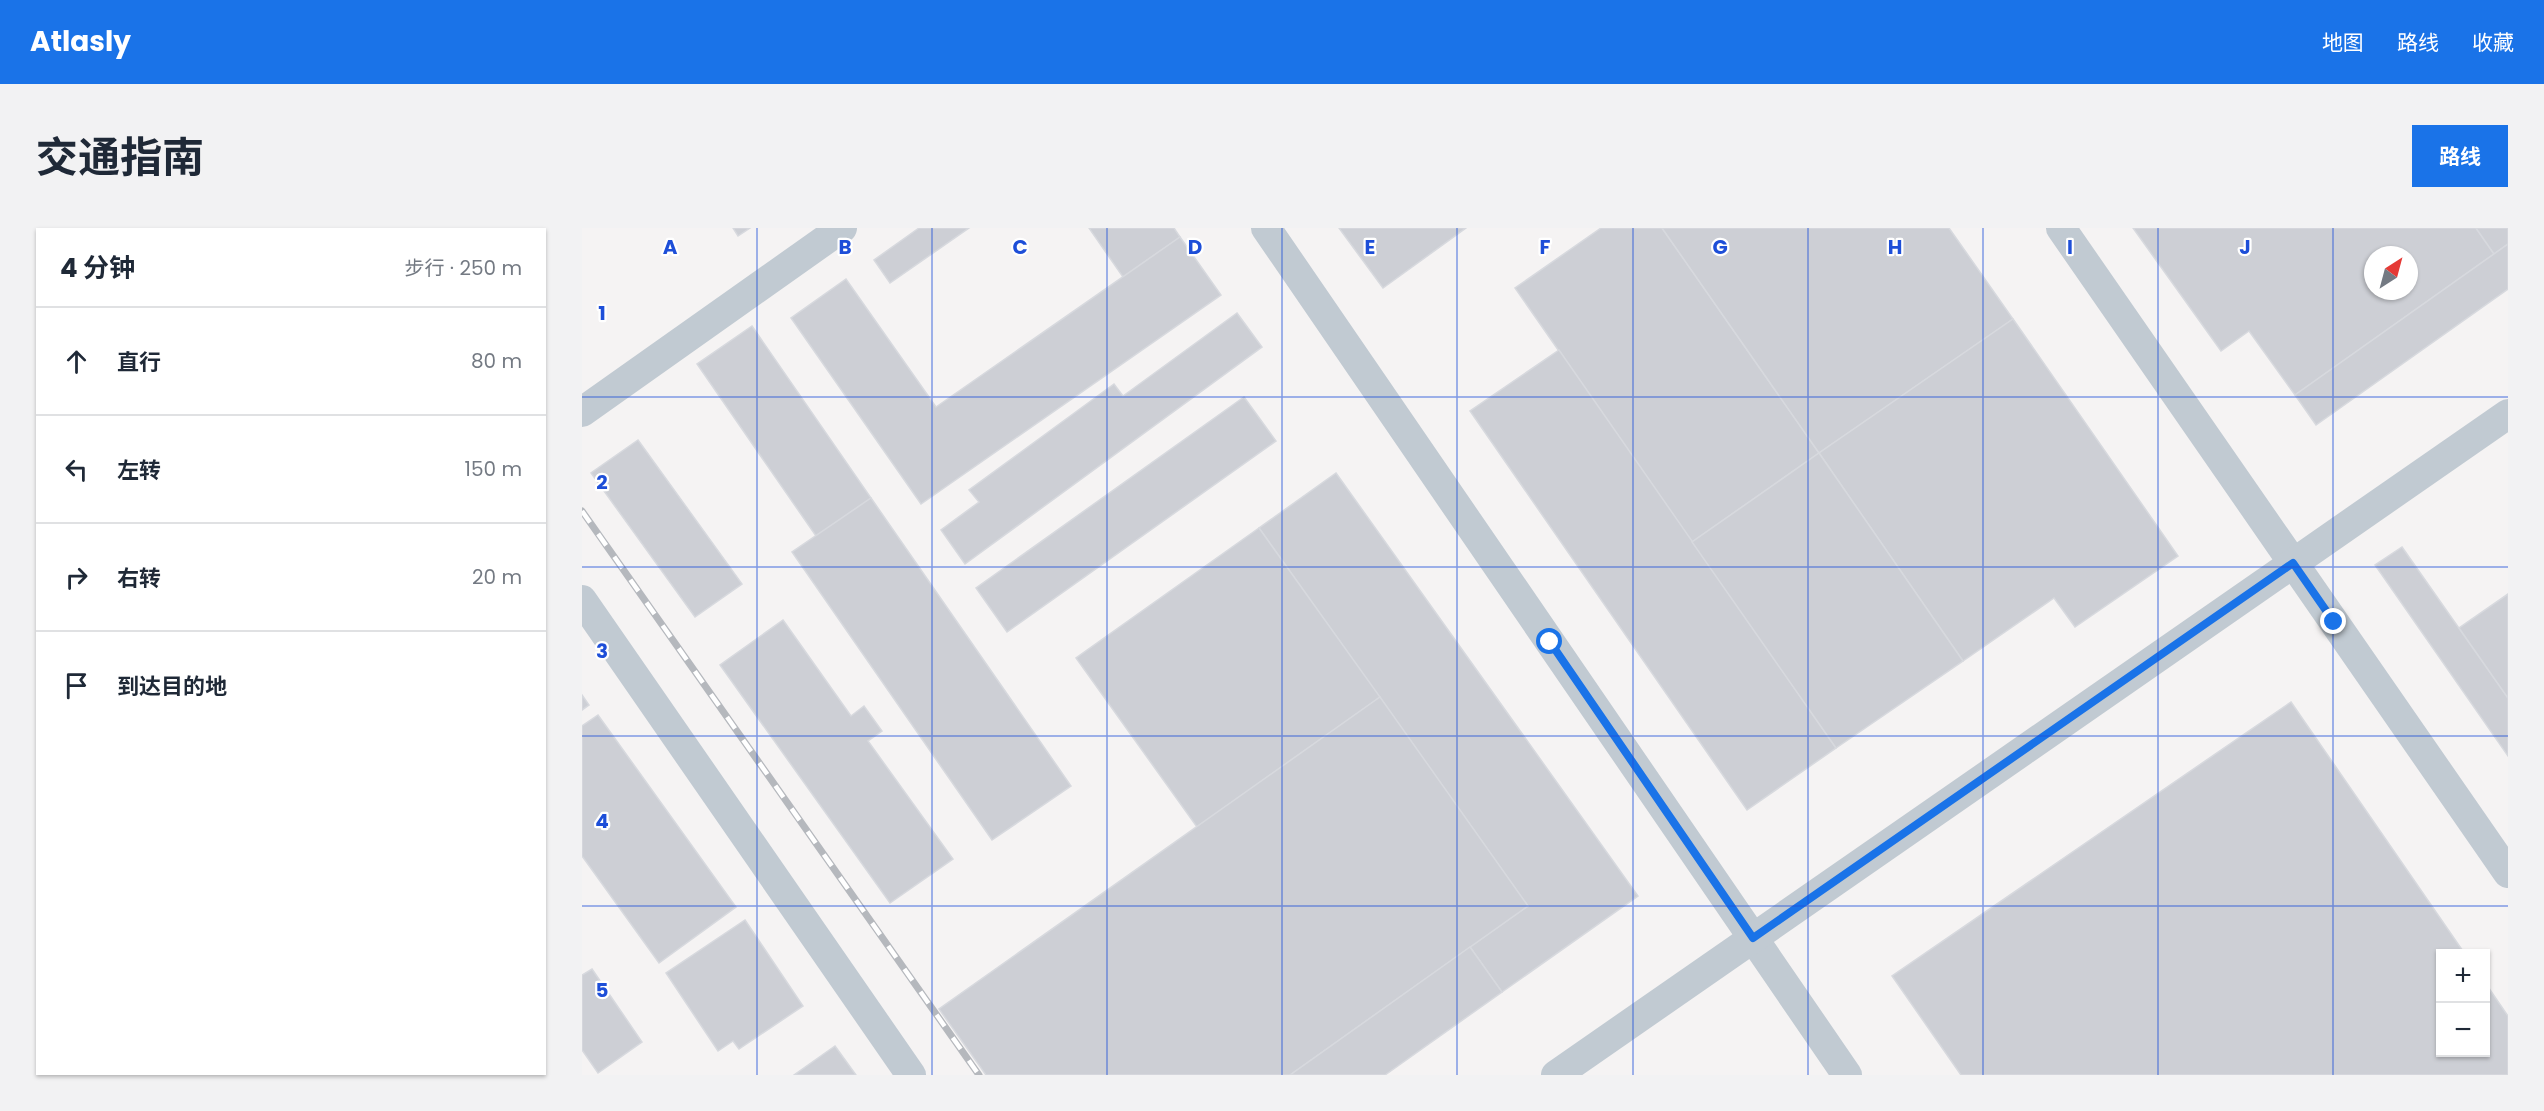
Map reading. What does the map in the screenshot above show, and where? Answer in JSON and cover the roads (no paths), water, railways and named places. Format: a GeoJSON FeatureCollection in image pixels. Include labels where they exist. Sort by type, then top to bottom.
{"type":"FeatureCollection","features":[{"type":"Feature","properties":{"kind":"lane"},"geometry":{"type":"LineString","coordinates":[[582,412],[842,228]]}},
{"type":"Feature","properties":{"kind":"lane"},"geometry":{"type":"LineString","coordinates":[[1266,228],[1847,1075]]}},
{"type":"Feature","properties":{"kind":"lane"},"geometry":{"type":"LineString","coordinates":[[2061,228],[2508,873]]}},
{"type":"Feature","properties":{"kind":"lane"},"geometry":{"type":"LineString","coordinates":[[1556,1075],[2508,414]]}},
{"type":"Feature","properties":{"kind":"lane"},"geometry":{"type":"LineString","coordinates":[[582,600],[911,1075]]}},
{"type":"Feature","properties":{"kind":"railway"},"geometry":{"type":"LineString","coordinates":[[582,511],[979,1075]]}}]}
